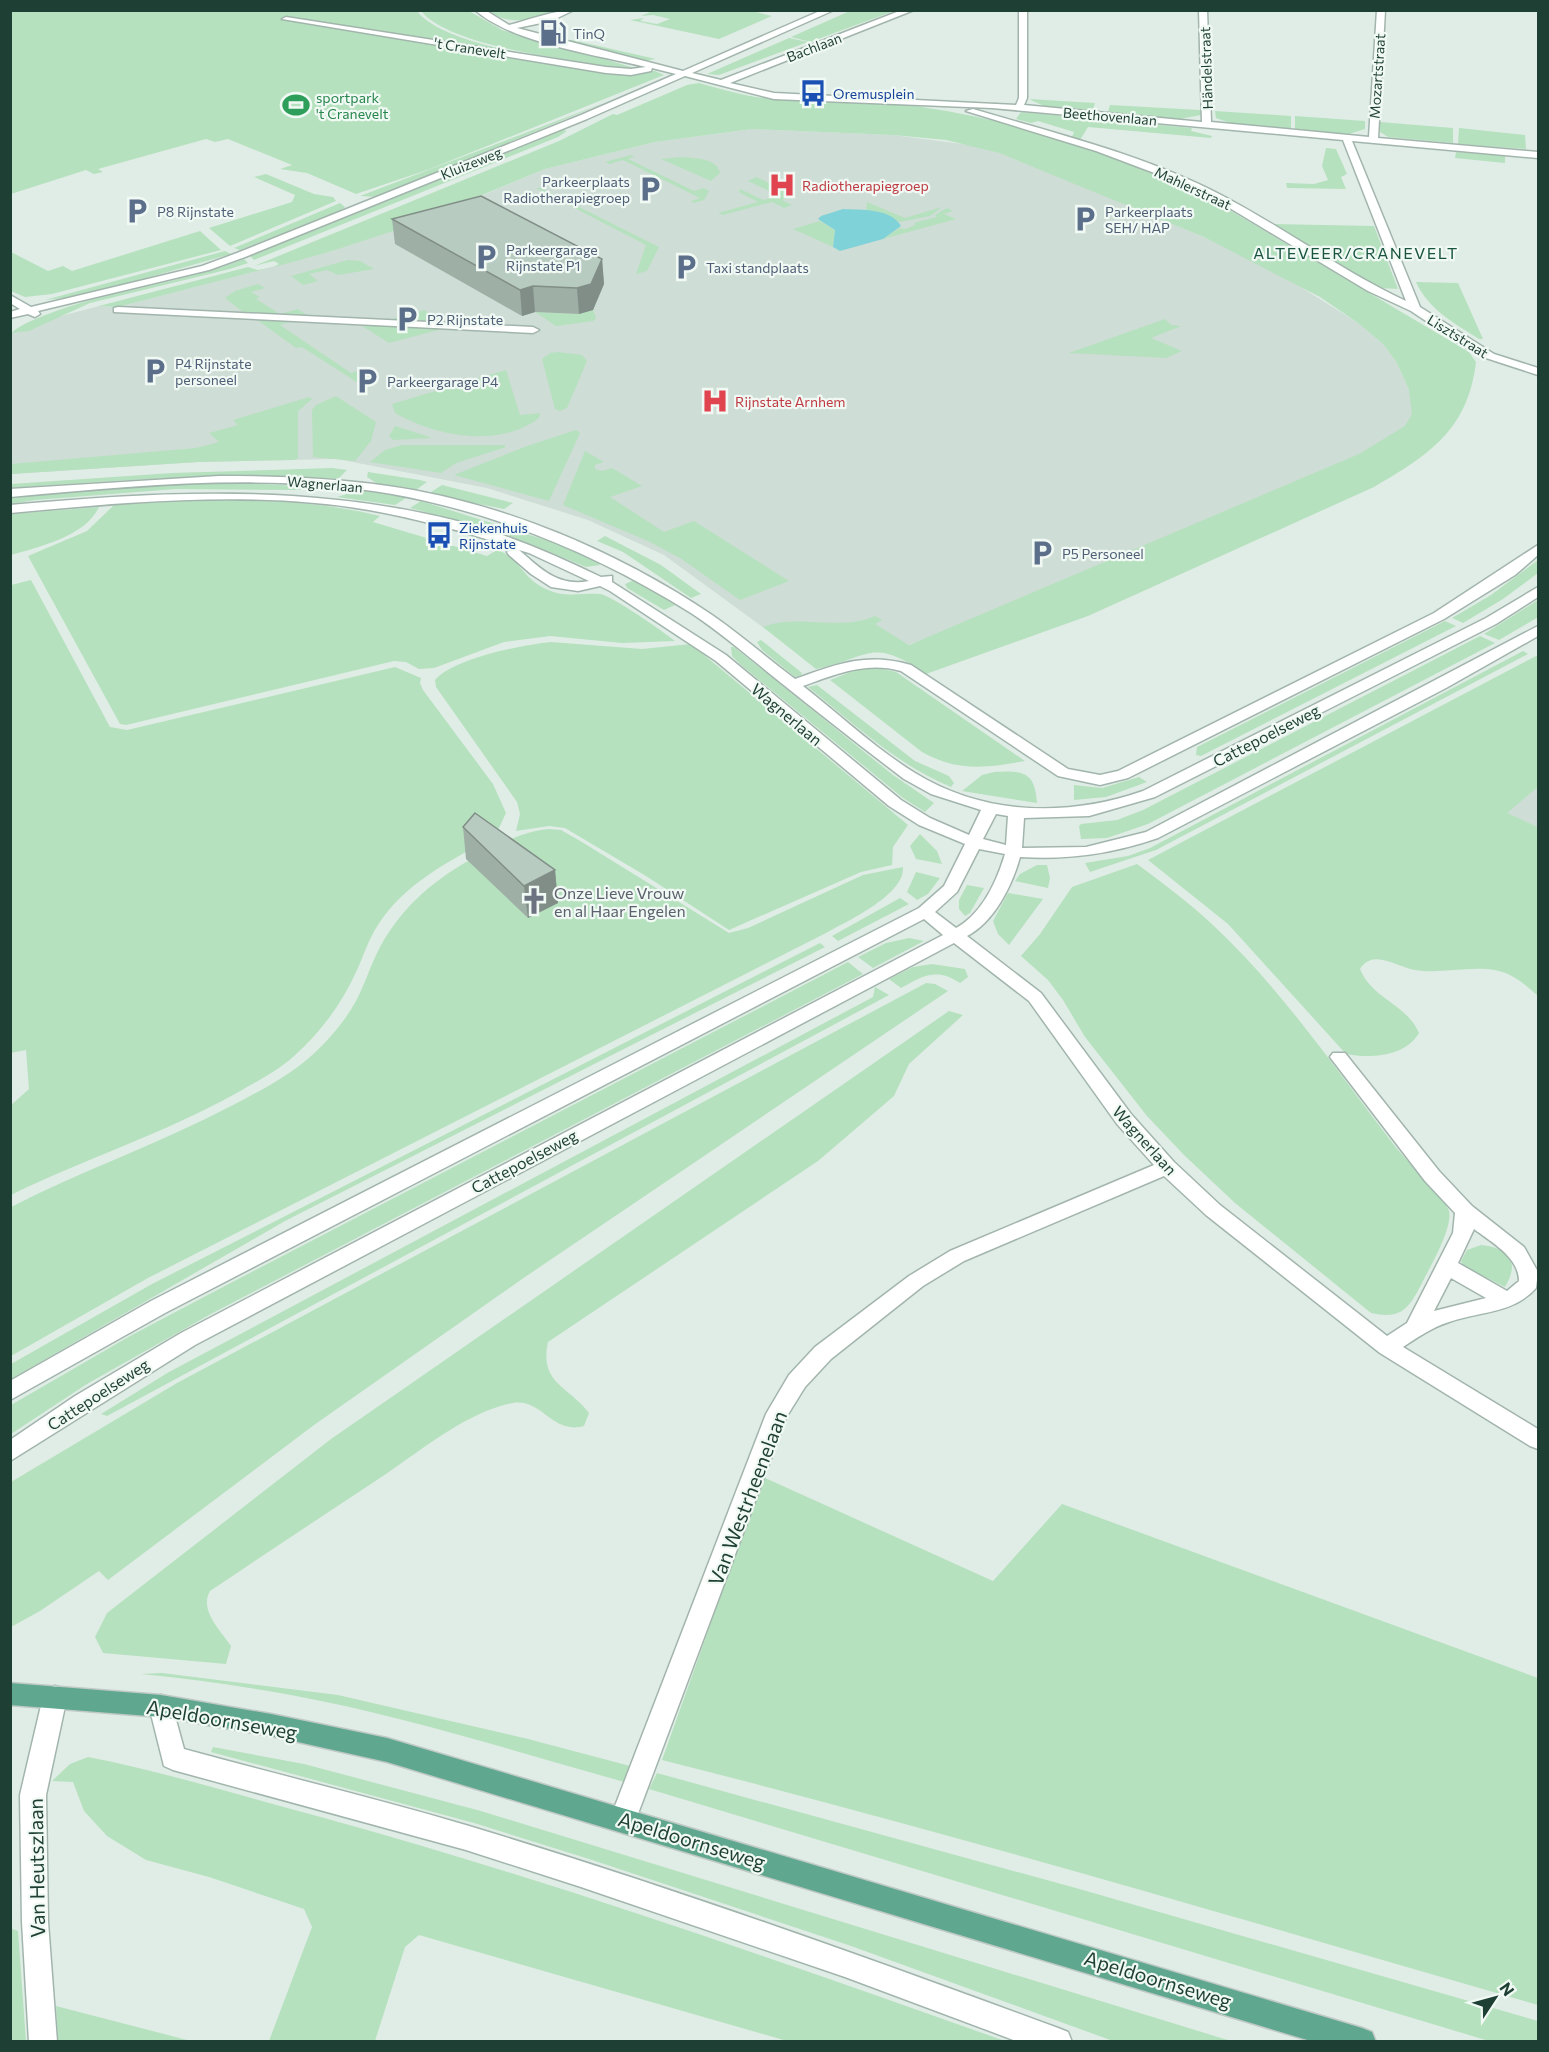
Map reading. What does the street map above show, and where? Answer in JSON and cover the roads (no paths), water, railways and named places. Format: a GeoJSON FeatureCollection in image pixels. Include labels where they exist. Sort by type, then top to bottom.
{"type":"FeatureCollection","features":[{"type":"Feature","properties":{"kind":"main road","name":"Apeldoornseweg"},"geometry":{"type":"LineString","coordinates":[[10,1694],[160,1706],[271,1725],[387,1750],[1362,2042]]}},
{"type":"Feature","properties":{"kind":"street","name":"Beethovenlaan"},"geometry":{"type":"LineString","coordinates":[[479,10],[507,27],[555,41],[774,96],[956,103],[1539,155]]}},
{"type":"Feature","properties":{"kind":"street"},"geometry":{"type":"LineString","coordinates":[[507,27],[548,19],[570,10]]}},
{"type":"Feature","properties":{"kind":"street","name":"Kluizeweg"},"geometry":{"type":"LineString","coordinates":[[10,315],[32,312],[205,268],[241,255],[584,117],[830,10]]}},
{"type":"Feature","properties":{"kind":"street","name":"Bachlaan"},"geometry":{"type":"LineString","coordinates":[[719,84],[910,10]]}},
{"type":"Feature","properties":{"kind":"street"},"geometry":{"type":"LineString","coordinates":[[1019,108],[1023,98],[1023,10]]}},
{"type":"Feature","properties":{"kind":"street","name":"Händelstraat"},"geometry":{"type":"LineString","coordinates":[[1203,10],[1208,126]]}},
{"type":"Feature","properties":{"kind":"street","name":"Mozartstraat"},"geometry":{"type":"LineString","coordinates":[[1372,141],[1381,10]]}},
{"type":"Feature","properties":{"kind":"street","name":"'t Cranevelt"},"geometry":{"type":"LineString","coordinates":[[286,19],[606,70],[631,72],[654,67]]}},
{"type":"Feature","properties":{"kind":"street"},"geometry":{"type":"LineString","coordinates":[[555,41],[575,38],[638,52]]}},
{"type":"Feature","properties":{"kind":"street"},"geometry":{"type":"LineString","coordinates":[[654,67],[663,60],[662,58]]}},
{"type":"Feature","properties":{"kind":"street","name":"Mahlerstraat"},"geometry":{"type":"LineString","coordinates":[[956,103],[964,109],[1088,145],[1184,181],[1221,199],[1372,289],[1415,309]]}},
{"type":"Feature","properties":{"kind":"street","name":"Lisztstraat"},"geometry":{"type":"LineString","coordinates":[[1347,139],[1349,149],[1415,309],[1490,356],[1539,372]]}},
{"type":"Feature","properties":{"kind":"street"},"geometry":{"type":"LineString","coordinates":[[10,298],[32,312]]}},
{"type":"Feature","properties":{"kind":"street"},"geometry":{"type":"LineString","coordinates":[[118,310],[533,330]]}},
{"type":"Feature","properties":{"kind":"street","name":"Kluizeweg"},"geometry":{"type":"LineString","coordinates":[[10,328],[32,312]]}},
{"type":"Feature","properties":{"kind":"street","name":"Wagnerlaan"},"geometry":{"type":"LineString","coordinates":[[10,493],[205,479],[347,484],[418,496],[481,513],[575,546],[626,570],[695,610],[909,776],[948,796],[990,809],[1016,812]]}},
{"type":"Feature","properties":{"kind":"street","name":"Wagnerlaan"},"geometry":{"type":"LineString","coordinates":[[10,509],[144,497],[234,494],[310,498],[446,522],[548,556],[601,581],[694,638],[904,810],[923,823],[973,844]]}},
{"type":"Feature","properties":{"kind":"street","name":"Wagnerlaan"},"geometry":{"type":"LineString","coordinates":[[368,507],[514,552],[548,556]]}},
{"type":"Feature","properties":{"kind":"street","name":"Cattepoelseweg"},"geometry":{"type":"LineString","coordinates":[[1052,766],[1079,778],[1100,780],[1123,774],[1439,616],[1510,572],[1539,549]]}},
{"type":"Feature","properties":{"kind":"street","name":"Wagnerlaan"},"geometry":{"type":"LineString","coordinates":[[514,552],[540,577],[555,584],[580,587],[626,570]]}},
{"type":"Feature","properties":{"kind":"street","name":"Cattepoelseweg"},"geometry":{"type":"LineString","coordinates":[[10,1452],[83,1402],[188,1339],[957,935],[976,922],[1000,886],[1013,852],[1016,812],[1104,810],[1149,794],[1491,621],[1539,591]]}},
{"type":"Feature","properties":{"kind":"street"},"geometry":{"type":"LineString","coordinates":[[973,844],[1013,852],[1092,851],[1127,845],[1152,835],[1441,684],[1539,630]]}},
{"type":"Feature","properties":{"kind":"street","name":"Wagnerlaan"},"geometry":{"type":"LineString","coordinates":[[793,685],[859,662],[894,663],[906,668],[1052,766]]}},
{"type":"Feature","properties":{"kind":"street"},"geometry":{"type":"LineString","coordinates":[[1179,747],[1193,772]]}},
{"type":"Feature","properties":{"kind":"street"},"geometry":{"type":"LineString","coordinates":[[10,1392],[158,1307],[925,912],[951,888],[990,809]]}},
{"type":"Feature","properties":{"kind":"street","name":"Wagnerlaan"},"geometry":{"type":"LineString","coordinates":[[925,912],[1035,998],[1124,1119],[1167,1167],[1213,1210],[1310,1289],[1387,1347],[1539,1440]]}},
{"type":"Feature","properties":{"kind":"street"},"geometry":{"type":"LineString","coordinates":[[1339,1057],[1403,1142],[1465,1211],[1517,1252],[1526,1267],[1529,1282],[1516,1296],[1451,1313],[1416,1326],[1387,1347]]}},
{"type":"Feature","properties":{"kind":"street","name":"Van Westrheenelaan"},"geometry":{"type":"LineString","coordinates":[[623,1819],[773,1424],[797,1381],[823,1353],[916,1281],[957,1256],[1167,1167]]}},
{"type":"Feature","properties":{"kind":"street"},"geometry":{"type":"LineString","coordinates":[[1416,1326],[1466,1224],[1465,1211]]}},
{"type":"Feature","properties":{"kind":"street"},"geometry":{"type":"LineString","coordinates":[[1446,1266],[1506,1300]]}},
{"type":"Feature","properties":{"kind":"street","name":"Van Heutszlaan"},"geometry":{"type":"LineString","coordinates":[[43,2042],[34,1922],[33,1795],[55,1697]]}},
{"type":"Feature","properties":{"kind":"street"},"geometry":{"type":"LineString","coordinates":[[160,1706],[173,1758],[466,1838],[571,1871],[845,1964],[1058,2042]]}},
{"type":"Feature","properties":{"kind":"water"},"geometry":{"type":"Polygon","coordinates":[[[843,209],[883,213],[896,220],[901,226],[883,239],[840,251],[833,247],[835,230],[818,219],[843,209]]]}},
{"type":"Feature","properties":{"kind":"place","name":"TinQ"},"geometry":{"type":"Point","coordinates":[553,33]}},
{"type":"Feature","properties":{"kind":"place","name":"Oremusplein"},"geometry":{"type":"Point","coordinates":[813,93]}},
{"type":"Feature","properties":{"kind":"place","name":"sportpark 't Cranevelt"},"geometry":{"type":"Point","coordinates":[296,105]}},
{"type":"Feature","properties":{"kind":"place","name":"Radiotherapiegroep"},"geometry":{"type":"Point","coordinates":[782,185]}},
{"type":"Feature","properties":{"kind":"place","name":"Parkeerplaats Radiotherapiegroep"},"geometry":{"type":"Point","coordinates":[650,189]}},
{"type":"Feature","properties":{"kind":"place","name":"P8 Rijnstate"},"geometry":{"type":"Point","coordinates":[137,211]}},
{"type":"Feature","properties":{"kind":"place","name":"Parkeerplaats SEH/ HAP"},"geometry":{"type":"Point","coordinates":[1085,219]}},
{"type":"Feature","properties":{"kind":"place","name":"Parkeergarage Rijnstate P1"},"geometry":{"type":"Point","coordinates":[486,257]}},
{"type":"Feature","properties":{"kind":"place","name":"Taxi standplaats"},"geometry":{"type":"Point","coordinates":[686,267]}},
{"type":"Feature","properties":{"kind":"place","name":"P2 Rijnstate"},"geometry":{"type":"Point","coordinates":[407,319]}},
{"type":"Feature","properties":{"kind":"place","name":"P4 Rijnstate personeel"},"geometry":{"type":"Point","coordinates":[155,371]}},
{"type":"Feature","properties":{"kind":"place","name":"Parkeergarage P4"},"geometry":{"type":"Point","coordinates":[367,381]}},
{"type":"Feature","properties":{"kind":"place","name":"Rijnstate Arnhem"},"geometry":{"type":"Point","coordinates":[715,401]}},
{"type":"Feature","properties":{"kind":"place","name":"Ziekenhuis Rijnstate"},"geometry":{"type":"Point","coordinates":[439,535]}},
{"type":"Feature","properties":{"kind":"place","name":"P5 Personeel"},"geometry":{"type":"Point","coordinates":[1042,553]}},
{"type":"Feature","properties":{"kind":"place","name":"Onze Lieve Vrouw en al Haar Engelen"},"geometry":{"type":"Point","coordinates":[534,901]}},
{"type":"Feature","properties":{"kind":"district","name":"ALTEVEER/CRANEVELT"},"geometry":{"type":"Point","coordinates":[1356,252]}}]}
